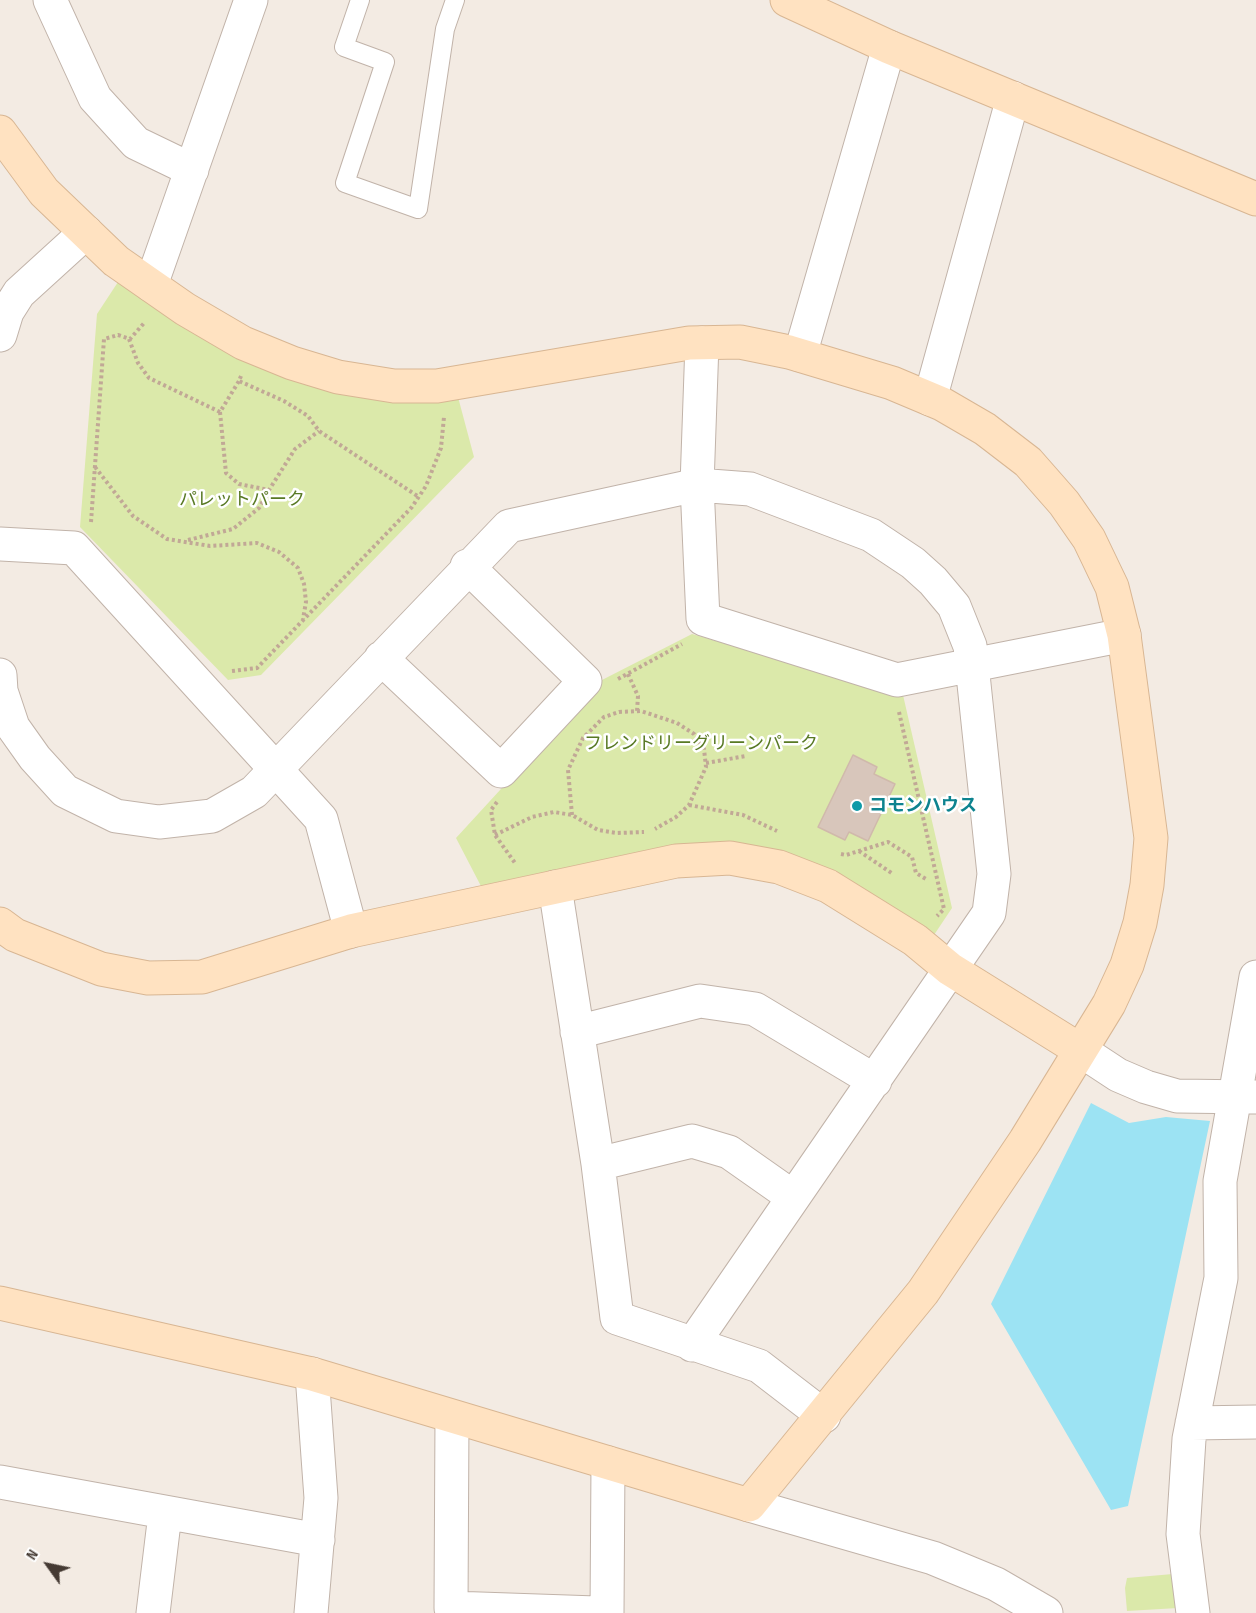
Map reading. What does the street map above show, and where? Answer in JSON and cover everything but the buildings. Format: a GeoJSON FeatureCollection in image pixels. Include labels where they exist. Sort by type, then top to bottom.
{"type":"FeatureCollection","features":[{"type":"Feature","properties":{"kind":"street"},"geometry":{"type":"LineString","coordinates":[[50,0],[95,98],[136,142],[192,170]]}},
{"type":"Feature","properties":{"kind":"street"},"geometry":{"type":"LineString","coordinates":[[159,291],[192,170],[251,0]]}},
{"type":"Feature","properties":{"kind":"street"},"geometry":{"type":"LineString","coordinates":[[787,0],[889,46],[1256,199]]}},
{"type":"Feature","properties":{"kind":"street"},"geometry":{"type":"LineString","coordinates":[[800,355],[889,46]]}},
{"type":"Feature","properties":{"kind":"street"},"geometry":{"type":"LineString","coordinates":[[930,399],[1013,98]]}},
{"type":"Feature","properties":{"kind":"street"},"geometry":{"type":"LineString","coordinates":[[0,132],[44,192],[116,261],[159,291],[250,346],[338,376],[394,386],[441,386],[640,351],[702,343],[740,342],[800,355],[892,383],[930,399],[985,429],[1019,455],[1064,503],[1089,539],[1112,587],[1124,635],[1150,837],[1147,885],[1127,965],[1109,1004],[1025,1141],[923,1293],[749,1505]]}},
{"type":"Feature","properties":{"kind":"street"},"geometry":{"type":"LineString","coordinates":[[0,336],[6,312],[19,293],[86,231]]}},
{"type":"Feature","properties":{"kind":"street"},"geometry":{"type":"LineString","coordinates":[[702,343],[697,485],[703,619],[897,680],[972,667],[1124,635]]}},
{"type":"Feature","properties":{"kind":"street"},"geometry":{"type":"LineString","coordinates":[[0,675],[1,691],[13,727],[35,758],[65,791],[116,816],[159,822],[212,816],[254,792],[276,771],[467,566],[509,526],[697,485],[750,489],[871,535],[913,563],[954,606],[970,646],[994,873],[989,913],[692,1345]]}},
{"type":"Feature","properties":{"kind":"street"},"geometry":{"type":"LineString","coordinates":[[0,544],[74,548],[321,819],[351,931]]}},
{"type":"Feature","properties":{"kind":"street"},"geometry":{"type":"LineString","coordinates":[[381,658],[501,771],[585,681],[467,566]]}},
{"type":"Feature","properties":{"kind":"street"},"geometry":{"type":"LineString","coordinates":[[0,924],[15,935],[58,954],[101,969],[148,978],[202,977],[351,931],[661,864],[730,858],[779,867],[828,886],[915,940],[950,969],[1118,1075],[1146,1087],[1177,1096],[1244,1097]]}},
{"type":"Feature","properties":{"kind":"street"},"geometry":{"type":"LineString","coordinates":[[550,888],[577,1032],[598,1164],[617,1318],[759,1366],[824,1416]]}},
{"type":"Feature","properties":{"kind":"street"},"geometry":{"type":"LineString","coordinates":[[1193,1613],[1183,1534],[1192,1423],[1221,1278],[1220,1181],[1244,1097],[1256,977]]}},
{"type":"Feature","properties":{"kind":"street"},"geometry":{"type":"LineString","coordinates":[[577,1032],[700,1001],[755,1009],[874,1081]]}},
{"type":"Feature","properties":{"kind":"street"},"geometry":{"type":"LineString","coordinates":[[598,1164],[692,1142],[729,1152],[793,1197]]}},
{"type":"Feature","properties":{"kind":"street"},"geometry":{"type":"LineString","coordinates":[[0,1303],[312,1374],[933,1558],[996,1584],[1046,1613]]}},
{"type":"Feature","properties":{"kind":"street"},"geometry":{"type":"LineString","coordinates":[[310,1613],[321,1498],[312,1374]]}},
{"type":"Feature","properties":{"kind":"street"},"geometry":{"type":"LineString","coordinates":[[452,1417],[451,1608],[596,1613]]}},
{"type":"Feature","properties":{"kind":"street"},"geometry":{"type":"LineString","coordinates":[[1192,1423],[1256,1422]]}},
{"type":"Feature","properties":{"kind":"street"},"geometry":{"type":"LineString","coordinates":[[607,1613],[608,1463]]}},
{"type":"Feature","properties":{"kind":"street"},"geometry":{"type":"LineString","coordinates":[[0,1488],[0,1482],[165,1514],[318,1540]]}},
{"type":"Feature","properties":{"kind":"street"},"geometry":{"type":"LineString","coordinates":[[153,1613],[165,1514]]}},
{"type":"Feature","properties":{"kind":"lane"},"geometry":{"type":"LineString","coordinates":[[360,0],[344,47],[385,62],[345,183],[418,209],[445,29],[454,0]]}},
{"type":"Feature","properties":{"kind":"path"},"geometry":{"type":"LineString","coordinates":[[129,338],[159,291]]}},
{"type":"Feature","properties":{"kind":"path"},"geometry":{"type":"LineString","coordinates":[[99,530],[91,522],[104,339],[118,335],[129,338]]}},
{"type":"Feature","properties":{"kind":"path"},"geometry":{"type":"LineString","coordinates":[[129,338],[138,363],[149,378],[220,412]]}},
{"type":"Feature","properties":{"kind":"path"},"geometry":{"type":"LineString","coordinates":[[250,346],[239,381],[220,412],[226,473],[239,484],[269,490]]}},
{"type":"Feature","properties":{"kind":"path"},"geometry":{"type":"LineString","coordinates":[[239,381],[308,416],[319,431],[419,497]]}},
{"type":"Feature","properties":{"kind":"path"},"geometry":{"type":"LineString","coordinates":[[224,663],[231,671],[257,668],[419,497],[426,486],[441,448],[444,412],[441,386]]}},
{"type":"Feature","properties":{"kind":"path"},"geometry":{"type":"LineString","coordinates":[[185,541],[233,529],[259,507],[295,449],[319,431]]}},
{"type":"Feature","properties":{"kind":"path"},"geometry":{"type":"LineString","coordinates":[[95,466],[133,516],[167,539],[210,546],[257,543],[279,552],[298,568],[304,584],[306,602],[303,620]]}},
{"type":"Feature","properties":{"kind":"path"},"geometry":{"type":"LineString","coordinates":[[612,682],[690,640]]}},
{"type":"Feature","properties":{"kind":"path"},"geometry":{"type":"LineString","coordinates":[[628,674],[638,696],[637,711]]}},
{"type":"Feature","properties":{"kind":"path"},"geometry":{"type":"LineString","coordinates":[[897,701],[944,909],[915,940]]}},
{"type":"Feature","properties":{"kind":"path"},"geometry":{"type":"LineString","coordinates":[[495,835],[532,817],[554,812],[572,815],[598,830],[617,833],[646,832],[663,827],[689,805],[706,763],[704,749],[694,734],[658,715],[637,711],[604,717],[583,738],[568,770],[572,815]]}},
{"type":"Feature","properties":{"kind":"path"},"geometry":{"type":"LineString","coordinates":[[706,763],[746,756]]}},
{"type":"Feature","properties":{"kind":"path"},"geometry":{"type":"LineString","coordinates":[[501,796],[491,810],[495,835],[505,852],[550,888]]}},
{"type":"Feature","properties":{"kind":"path"},"geometry":{"type":"LineString","coordinates":[[646,832],[661,864]]}},
{"type":"Feature","properties":{"kind":"path"},"geometry":{"type":"LineString","coordinates":[[834,852],[846,855],[888,842],[912,857],[916,873],[926,879]]}},
{"type":"Feature","properties":{"kind":"path"},"geometry":{"type":"LineString","coordinates":[[858,851],[893,874]]}},
{"type":"Feature","properties":{"kind":"green space","name":"パレットパーク"},"geometry":{"type":"Polygon","coordinates":[[[118,282],[165,308],[458,397],[474,457],[261,675],[228,680],[80,527],[97,314],[118,282]]]}},
{"type":"Feature","properties":{"kind":"green space","name":"フレンドリーグリーンパーク"},"geometry":{"type":"Polygon","coordinates":[[[692,634],[903,695],[952,908],[932,938],[801,859],[483,890],[456,838],[600,681],[692,634]]]}},
{"type":"Feature","properties":{"kind":"green space"},"geometry":{"type":"Polygon","coordinates":[[[1173,1574],[1178,1608],[1127,1611],[1125,1588],[1127,1578],[1173,1574]]]}},
{"type":"Feature","properties":{"kind":"water"},"geometry":{"type":"Polygon","coordinates":[[[1091,1103],[1129,1123],[1166,1117],[1210,1121],[1128,1506],[1111,1510],[991,1304],[1091,1103]]]}},
{"type":"Feature","properties":{"kind":"place","name":"コモンハウス"},"geometry":{"type":"Point","coordinates":[857,806]}}]}
